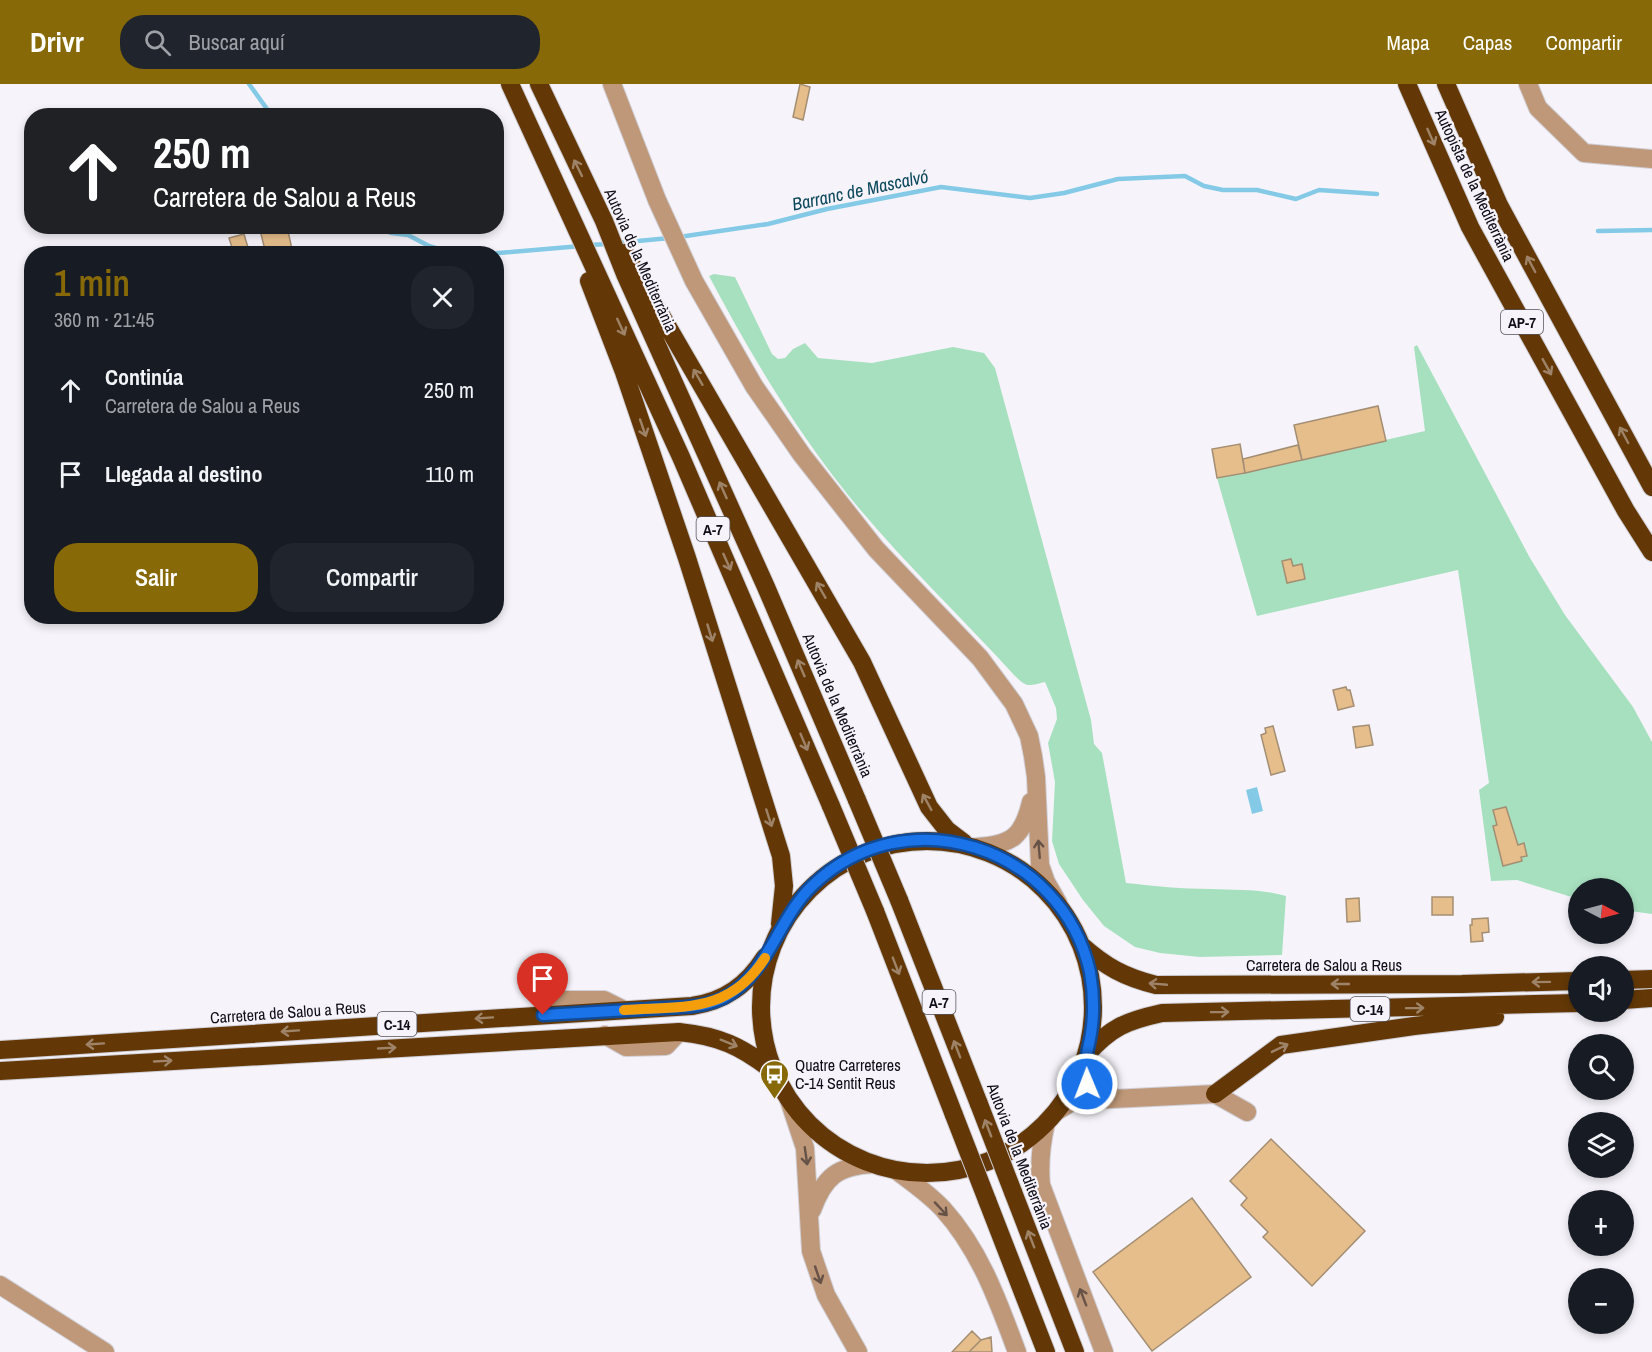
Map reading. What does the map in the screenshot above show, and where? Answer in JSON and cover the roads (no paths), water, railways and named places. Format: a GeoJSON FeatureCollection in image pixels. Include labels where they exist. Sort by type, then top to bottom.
{"type":"FeatureCollection","features":[{"type":"Feature","properties":{"kind":"highway"},"geometry":{"type":"LineString","coordinates":[[510,84],[578,237],[585,256],[594,298],[624,372],[687,558],[781,856],[784,886],[779,930]]}},
{"type":"Feature","properties":{"kind":"highway","name":"Autovia de la Mediterrània"},"geometry":{"type":"LineString","coordinates":[[539,84],[550,111],[632,274],[857,800],[899,900],[1075,1352]]}},
{"type":"Feature","properties":{"kind":"highway","name":"Autopista de la Mediterrània"},"geometry":{"type":"LineString","coordinates":[[1407,84],[1470,227],[1626,511],[1652,552]]}},
{"type":"Feature","properties":{"kind":"highway","name":"Autopista de la Mediterrània"},"geometry":{"type":"LineString","coordinates":[[1446,84],[1499,205],[1652,487]]}},
{"type":"Feature","properties":{"kind":"highway","name":"A-7"},"geometry":{"type":"LineString","coordinates":[[585,256],[686,467],[831,806],[875,911],[1046,1352]]}},
{"type":"Feature","properties":{"kind":"highway"},"geometry":{"type":"LineString","coordinates":[[632,274],[862,662],[929,807],[947,830],[971,846]]}},
{"type":"Feature","properties":{"kind":"highway","name":"C-14"},"geometry":{"type":"LineString","coordinates":[[911,840],[939,840],[971,846],[1000,856],[1022,869],[1058,903],[1071,923],[1090,972],[1093,999],[1092,1027],[1085,1058],[1072,1087],[1051,1117],[1029,1138],[1009,1151],[977,1165],[943,1173],[897,1171],[848,1154],[806,1121],[789,1100],[773,1071],[766,1051],[760,1010],[765,968],[779,930],[794,906],[812,886],[834,868],[884,845],[911,840]]}},
{"type":"Feature","properties":{"kind":"highway","name":"Carretera de Salou a Reus"},"geometry":{"type":"LineString","coordinates":[[1081,945],[1102,963],[1116,971],[1138,981],[1156,985],[1568,981]]}},
{"type":"Feature","properties":{"kind":"highway","name":"Carretera de Salou a Reus"},"geometry":{"type":"LineString","coordinates":[[0,1050],[692,1006],[720,999],[741,986],[757,969],[771,948]]}},
{"type":"Feature","properties":{"kind":"highway"},"geometry":{"type":"LineString","coordinates":[[1634,980],[1652,979]]}},
{"type":"Feature","properties":{"kind":"highway"},"geometry":{"type":"LineString","coordinates":[[1634,999],[1652,998]]}},
{"type":"Feature","properties":{"kind":"highway","name":"C-14"},"geometry":{"type":"LineString","coordinates":[[1085,1058],[1098,1041],[1115,1027],[1162,1013],[1568,1004]]}},
{"type":"Feature","properties":{"kind":"highway"},"geometry":{"type":"LineString","coordinates":[[1215,1094],[1281,1045],[1414,1026],[1502,1017],[1546,1005]]}},
{"type":"Feature","properties":{"kind":"highway","name":"C-14"},"geometry":{"type":"LineString","coordinates":[[0,1071],[679,1032],[700,1034],[732,1043],[773,1071]]}},
{"type":"Feature","properties":{"kind":"street"},"geometry":{"type":"LineString","coordinates":[[612,84],[657,200],[694,281],[754,386],[802,455],[876,549],[980,658],[1014,704],[1029,736],[1036,777],[1040,865],[1046,882],[1058,903]]}},
{"type":"Feature","properties":{"kind":"street"},"geometry":{"type":"LineString","coordinates":[[1528,84],[1538,108],[1584,153],[1652,159]]}},
{"type":"Feature","properties":{"kind":"street"},"geometry":{"type":"LineString","coordinates":[[971,846],[1006,842],[1022,830],[1027,819],[1036,777]]}},
{"type":"Feature","properties":{"kind":"street"},"geometry":{"type":"LineString","coordinates":[[1085,1058],[1087,1084],[1092,1089],[1123,1100]]}},
{"type":"Feature","properties":{"kind":"street"},"geometry":{"type":"LineString","coordinates":[[1104,1352],[1041,1185],[1040,1158],[1051,1117],[1072,1102],[1215,1094],[1247,1112]]}},
{"type":"Feature","properties":{"kind":"street"},"geometry":{"type":"LineString","coordinates":[[789,1100],[805,1148],[811,1251],[826,1295],[858,1352]]}},
{"type":"Feature","properties":{"kind":"street"},"geometry":{"type":"LineString","coordinates":[[810,1218],[819,1191],[827,1181],[849,1167],[873,1164]]}},
{"type":"Feature","properties":{"kind":"street"},"geometry":{"type":"LineString","coordinates":[[897,1171],[942,1209],[969,1244],[988,1279],[1017,1352]]}},
{"type":"Feature","properties":{"kind":"street"},"geometry":{"type":"LineString","coordinates":[[0,1285],[105,1352]]}},
{"type":"Feature","properties":{"kind":"water"},"geometry":{"type":"Polygon","coordinates":[[[1257,787],[1263,811],[1252,814],[1246,790],[1257,787]]]}},
{"type":"Feature","properties":{"kind":"waterway","name":"Barranc de Mascalvó"},"geometry":{"type":"LineString","coordinates":[[249,84],[266,108]]}},
{"type":"Feature","properties":{"kind":"waterway","name":"Barranc de Mascalvó"},"geometry":{"type":"LineString","coordinates":[[679,237],[768,224],[827,209],[941,187],[1030,198],[1064,193],[1118,179],[1185,176],[1204,186],[1223,190],[1257,190],[1296,199],[1319,190],[1377,194]]}},
{"type":"Feature","properties":{"kind":"waterway","name":"Barranc de Mascalvó"},"geometry":{"type":"LineString","coordinates":[[1598,231],[1652,230]]}},
{"type":"Feature","properties":{"kind":"waterway","name":"Barranc de Mascalvó"},"geometry":{"type":"LineString","coordinates":[[400,234],[408,235],[429,246]]}},
{"type":"Feature","properties":{"kind":"waterway","name":"Barranc de Mascalvó"},"geometry":{"type":"LineString","coordinates":[[616,243],[670,238]]}},
{"type":"Feature","properties":{"kind":"waterway","name":"Barranc de Mascalvó"},"geometry":{"type":"LineString","coordinates":[[589,245],[608,244]]}},
{"type":"Feature","properties":{"kind":"waterway","name":"Barranc de Mascalvó"},"geometry":{"type":"LineString","coordinates":[[504,253],[581,246]]}},
{"type":"Feature","properties":{"kind":"place","name":"Quatre Carreteres C-14 Sentit Reus"},"geometry":{"type":"Point","coordinates":[774,1100]}}]}
